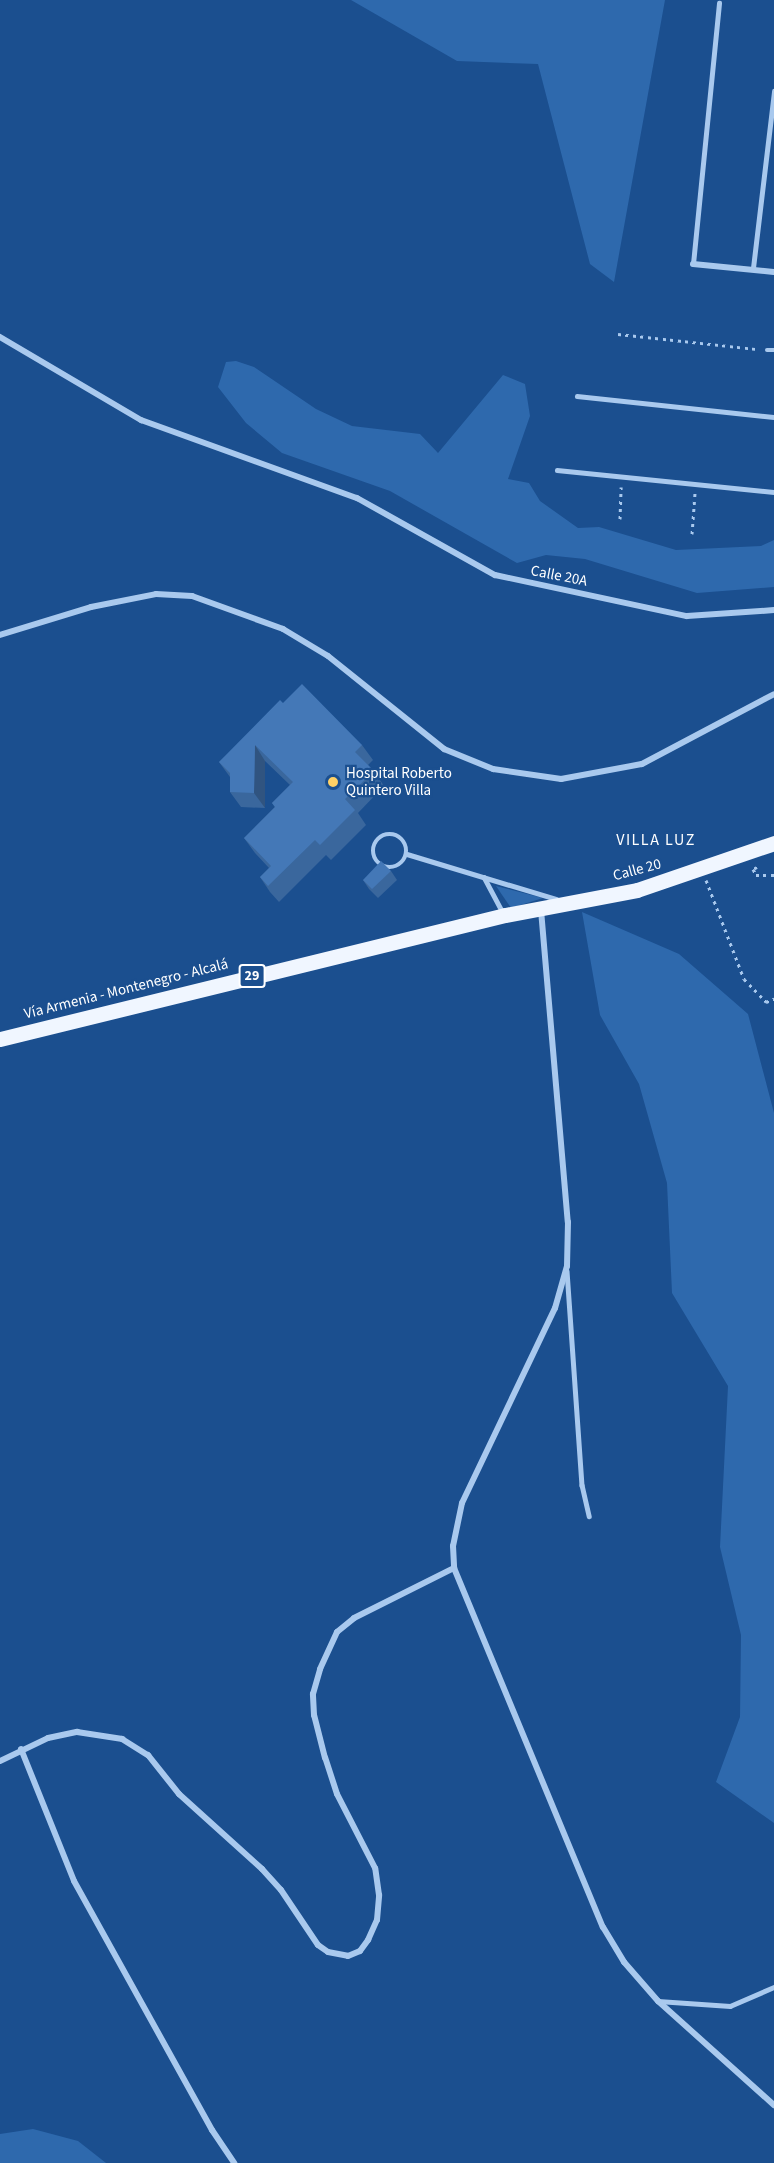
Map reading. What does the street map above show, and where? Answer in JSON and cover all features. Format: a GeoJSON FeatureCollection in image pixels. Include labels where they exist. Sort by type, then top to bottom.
{"type":"FeatureCollection","features":[{"type":"Feature","properties":{"kind":"main road","name":"Calle 20"},"geometry":{"type":"LineString","coordinates":[[505,915],[572,904],[700,871],[774,843]]}},
{"type":"Feature","properties":{"kind":"main road","name":"Vía Armenia - Montenegro - Alcalá"},"geometry":{"type":"LineString","coordinates":[[0,1039],[505,915]]}},
{"type":"Feature","properties":{"kind":"street"},"geometry":{"type":"LineString","coordinates":[[693,264],[753,268],[774,272]]}},
{"type":"Feature","properties":{"kind":"street","name":"Calle 20A"},"geometry":{"type":"LineString","coordinates":[[0,337],[141,420],[357,498],[495,575],[687,616],[774,610]]}},
{"type":"Feature","properties":{"kind":"street"},"geometry":{"type":"LineString","coordinates":[[0,635],[113,603],[156,594],[192,596],[283,629],[328,656],[444,749],[493,769],[561,779],[642,764],[774,694]]}},
{"type":"Feature","properties":{"kind":"street"},"geometry":{"type":"LineString","coordinates":[[541,910],[568,1222],[567,1266],[555,1308],[462,1503],[453,1546],[454,1568],[603,1927],[629,1970],[658,2001],[774,2105]]}},
{"type":"Feature","properties":{"kind":"street"},"geometry":{"type":"LineString","coordinates":[[0,1761],[48,1738],[77,1732],[122,1738],[148,1755],[179,1794],[262,1869],[281,1890],[318,1945],[328,1952],[348,1956],[360,1951],[368,1940],[376,1920],[378,1895],[375,1868],[337,1794],[325,1758],[314,1715],[317,1677],[337,1632],[354,1618],[454,1568]]}},
{"type":"Feature","properties":{"kind":"street"},"geometry":{"type":"LineString","coordinates":[[21,1749],[74,1881],[212,2130],[234,2163]]}},
{"type":"Feature","properties":{"kind":"lane"},"geometry":{"type":"LineString","coordinates":[[693,264],[719,3]]}},
{"type":"Feature","properties":{"kind":"lane"},"geometry":{"type":"LineString","coordinates":[[753,268],[774,91]]}},
{"type":"Feature","properties":{"kind":"lane"},"geometry":{"type":"LineString","coordinates":[[767,350],[774,350]]}},
{"type":"Feature","properties":{"kind":"lane"},"geometry":{"type":"LineString","coordinates":[[577,396],[774,417]]}},
{"type":"Feature","properties":{"kind":"lane"},"geometry":{"type":"LineString","coordinates":[[557,470],[774,492]]}},
{"type":"Feature","properties":{"kind":"lane"},"geometry":{"type":"LineString","coordinates":[[387,834],[401,838],[406,854],[402,863],[390,869],[377,863],[373,852],[377,840],[387,834]]}},
{"type":"Feature","properties":{"kind":"lane"},"geometry":{"type":"LineString","coordinates":[[406,854],[572,904]]}},
{"type":"Feature","properties":{"kind":"lane"},"geometry":{"type":"LineString","coordinates":[[484,877],[505,915]]}},
{"type":"Feature","properties":{"kind":"lane"},"geometry":{"type":"LineString","coordinates":[[567,1266],[582,1485],[589,1516]]}},
{"type":"Feature","properties":{"kind":"lane"},"geometry":{"type":"LineString","coordinates":[[658,2001],[730,2006],[774,1987]]}},
{"type":"Feature","properties":{"kind":"path"},"geometry":{"type":"LineString","coordinates":[[618,334],[767,350]]}},
{"type":"Feature","properties":{"kind":"path"},"geometry":{"type":"LineString","coordinates":[[620,519],[622,476]]}},
{"type":"Feature","properties":{"kind":"path"},"geometry":{"type":"LineString","coordinates":[[692,534],[695,485]]}},
{"type":"Feature","properties":{"kind":"path"},"geometry":{"type":"LineString","coordinates":[[700,871],[712,890],[744,979],[766,1002],[774,1002]]}},
{"type":"Feature","properties":{"kind":"shaded area"},"geometry":{"type":"Polygon","coordinates":[[[351,0],[665,0],[614,282],[590,264],[538,64],[457,61],[351,0]]]}},
{"type":"Feature","properties":{"kind":"shaded area"},"geometry":{"type":"Polygon","coordinates":[[[236,361],[254,367],[316,409],[352,426],[420,434],[438,453],[503,375],[525,384],[530,416],[508,479],[529,483],[540,501],[578,528],[599,527],[676,550],[761,546],[774,540],[774,587],[697,593],[585,559],[546,555],[517,563],[390,491],[282,453],[246,423],[218,387],[226,362],[236,361]]]}},
{"type":"Feature","properties":{"kind":"shaded area"},"geometry":{"type":"Polygon","coordinates":[[[496,886],[543,898],[511,908],[496,886]]]}},
{"type":"Feature","properties":{"kind":"shaded area"},"geometry":{"type":"Polygon","coordinates":[[[582,912],[679,954],[748,1014],[774,1113],[774,1823],[716,1782],[740,1717],[741,1635],[720,1547],[728,1386],[672,1293],[667,1183],[639,1084],[600,1015],[582,912]]]}},
{"type":"Feature","properties":{"kind":"shaded area"},"geometry":{"type":"Polygon","coordinates":[[[33,2129],[78,2141],[106,2163],[0,2163],[0,2134],[33,2129]]]}},
{"type":"Feature","properties":{"kind":"building"},"geometry":{"type":"Polygon","coordinates":[[[302,684],[362,745],[355,752],[374,771],[345,799],[355,810],[320,845],[315,840],[268,886],[260,877],[271,866],[244,838],[275,807],[272,803],[293,782],[255,745],[254,793],[230,792],[230,773],[219,762],[280,700],[283,703],[302,684]]]}},
{"type":"Feature","properties":{"kind":"building"},"geometry":{"type":"Polygon","coordinates":[[[381,861],[391,871],[372,889],[363,880],[381,861]]]}},
{"type":"Feature","properties":{"kind":"place","name":"Hospital Roberto Quintero Villa"},"geometry":{"type":"Point","coordinates":[333,782]}},
{"type":"Feature","properties":{"kind":"district","name":"VILLA LUZ"},"geometry":{"type":"Point","coordinates":[656,840]}}]}
